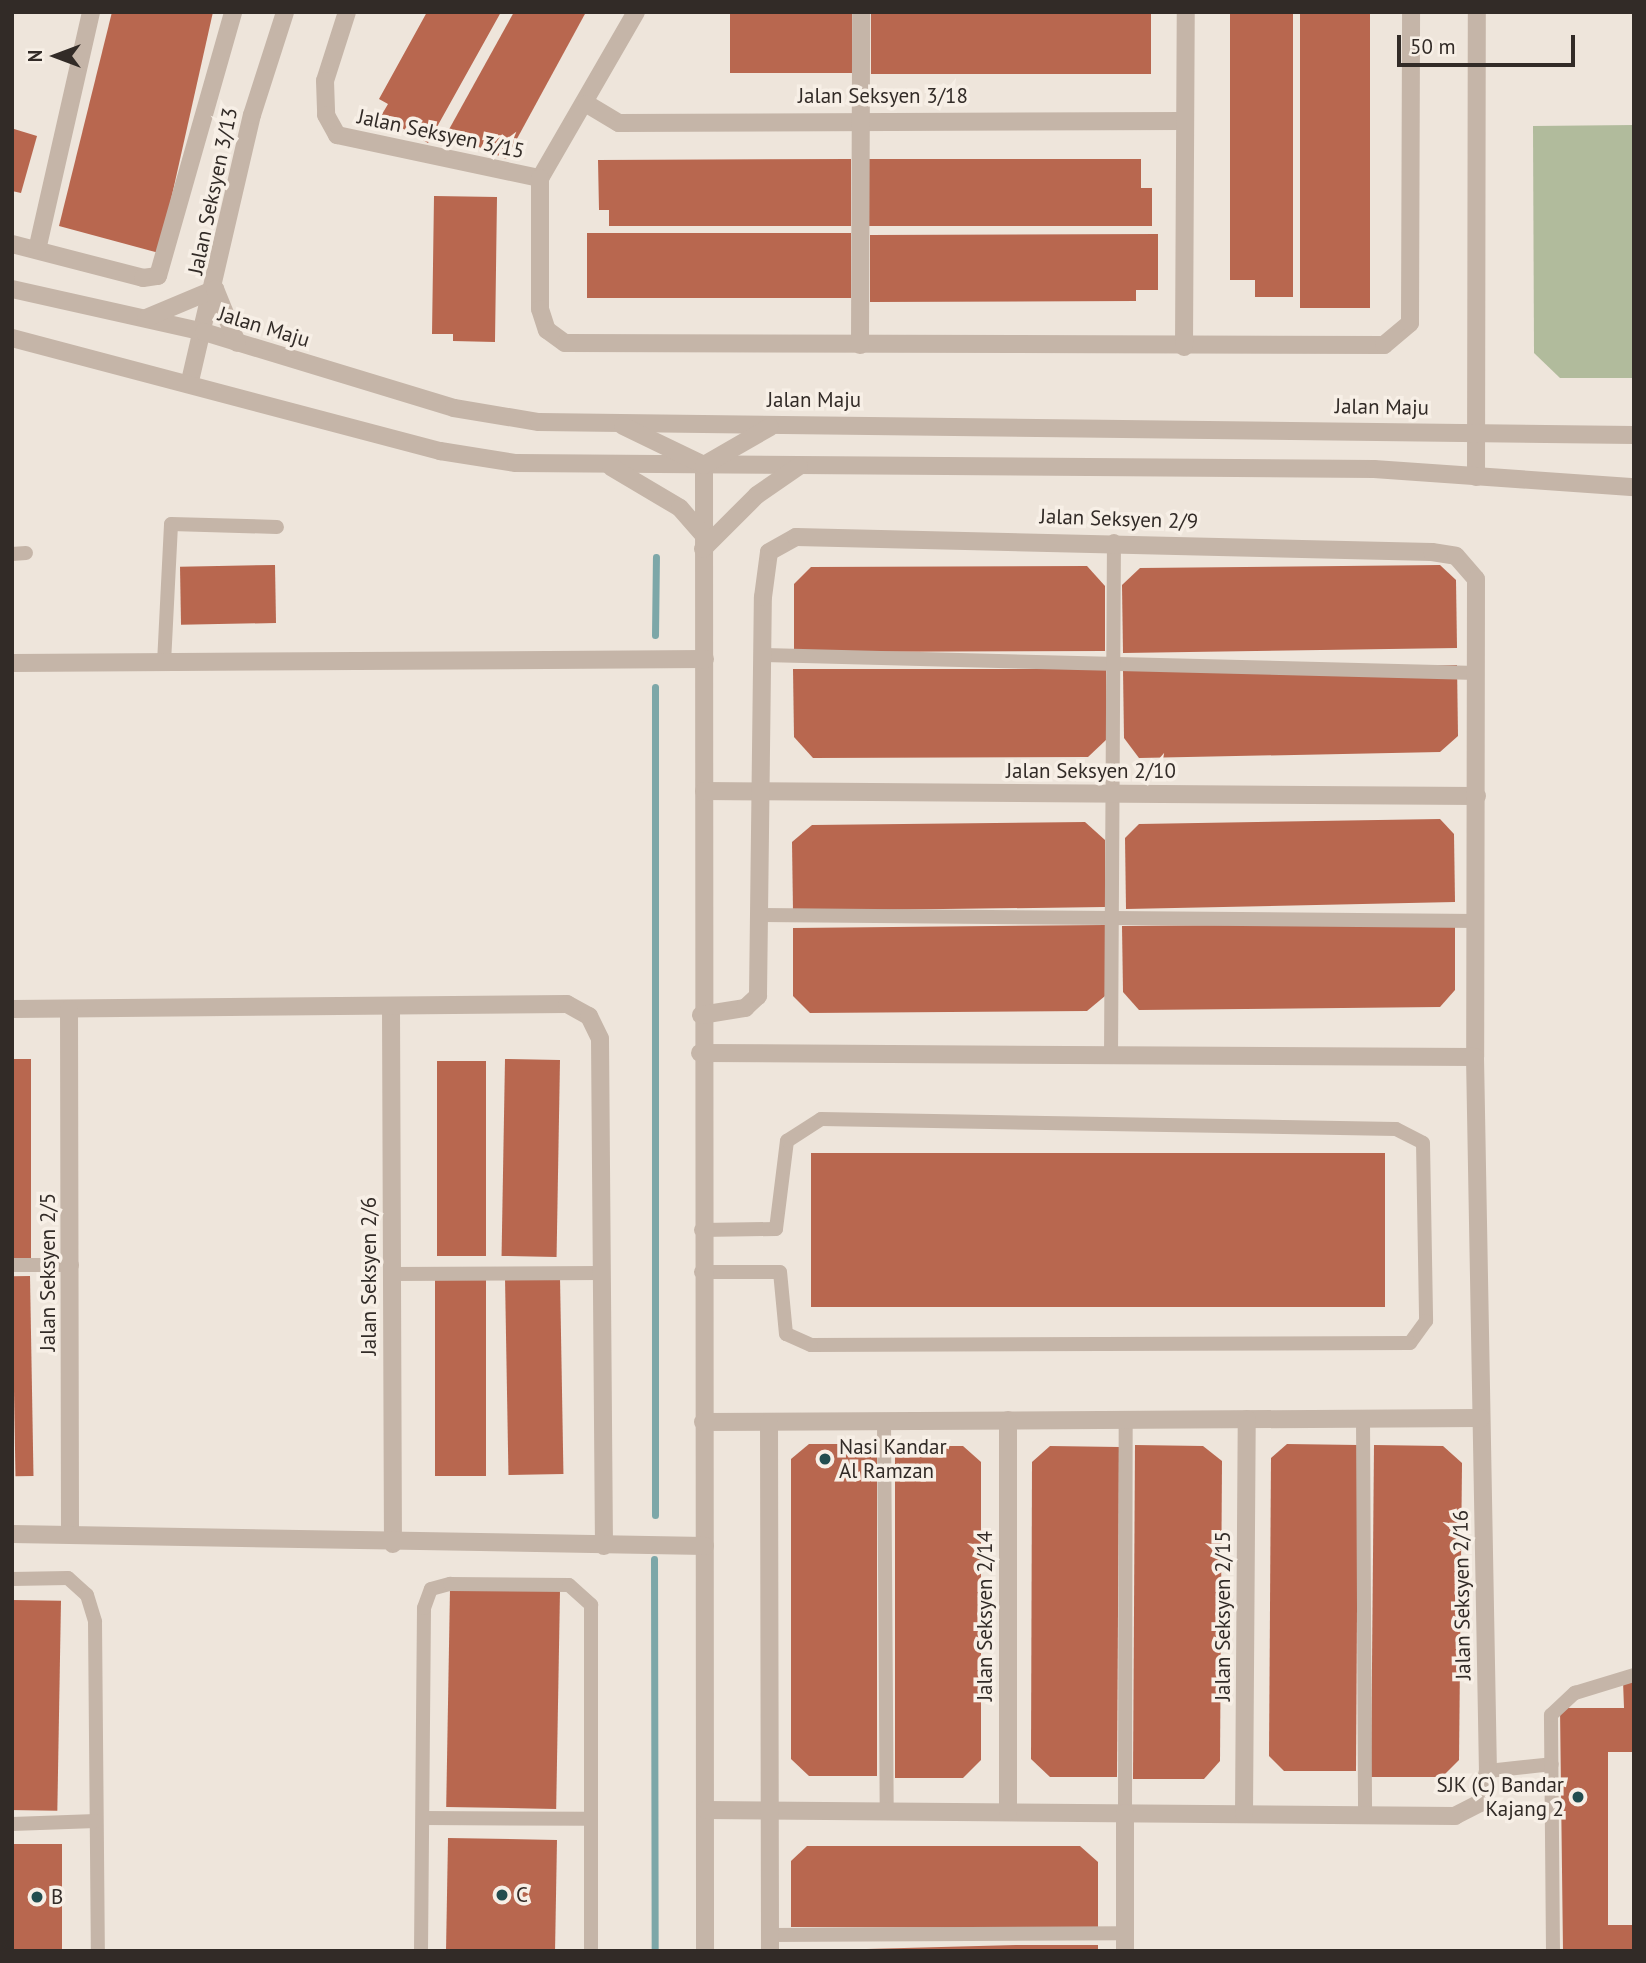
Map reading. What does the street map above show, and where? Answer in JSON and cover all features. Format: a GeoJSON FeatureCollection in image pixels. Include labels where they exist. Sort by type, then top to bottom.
{"type":"FeatureCollection","features":[{"type":"Feature","properties":{"kind":"street"},"geometry":{"type":"LineString","coordinates":[[37,250],[91,12]]}},
{"type":"Feature","properties":{"kind":"street"},"geometry":{"type":"LineString","coordinates":[[12,244],[143,278],[158,276],[233,12]]}},
{"type":"Feature","properties":{"kind":"street","name":"Jalan Seksyen 3/13"},"geometry":{"type":"LineString","coordinates":[[190,381],[215,289],[252,114],[285,12]]}},
{"type":"Feature","properties":{"kind":"street","name":"Jalan Seksyen 3/15"},"geometry":{"type":"LineString","coordinates":[[347,12],[325,81],[326,114],[337,135],[540,178]]}},
{"type":"Feature","properties":{"kind":"street"},"geometry":{"type":"LineString","coordinates":[[636,12],[587,104],[540,178],[540,309],[547,330],[565,343],[1184,347],[1384,345],[1410,323],[1411,12]]}},
{"type":"Feature","properties":{"kind":"street"},"geometry":{"type":"LineString","coordinates":[[860,345],[861,12]]}},
{"type":"Feature","properties":{"kind":"street"},"geometry":{"type":"LineString","coordinates":[[1184,347],[1186,12]]}},
{"type":"Feature","properties":{"kind":"street"},"geometry":{"type":"LineString","coordinates":[[1476,477],[1477,12]]}},
{"type":"Feature","properties":{"kind":"street","name":"Jalan Seksyen 3/18"},"geometry":{"type":"LineString","coordinates":[[587,104],[619,123],[860,119],[1184,121]]}},
{"type":"Feature","properties":{"kind":"street","name":"Jalan Maju"},"geometry":{"type":"LineString","coordinates":[[12,289],[204,332],[454,408],[539,422],[784,422],[1634,435]]}},
{"type":"Feature","properties":{"kind":"street"},"geometry":{"type":"LineString","coordinates":[[146,318],[215,289],[237,343]]}},
{"type":"Feature","properties":{"kind":"street"},"geometry":{"type":"LineString","coordinates":[[12,338],[190,381],[440,451],[516,463],[1374,469],[1634,487]]}},
{"type":"Feature","properties":{"kind":"street"},"geometry":{"type":"LineString","coordinates":[[612,422],[704,465]]}},
{"type":"Feature","properties":{"kind":"street"},"geometry":{"type":"LineString","coordinates":[[704,465],[750,434],[784,422]]}},
{"type":"Feature","properties":{"kind":"street"},"geometry":{"type":"LineString","coordinates":[[604,464],[680,508],[703,541]]}},
{"type":"Feature","properties":{"kind":"street"},"geometry":{"type":"LineString","coordinates":[[704,465],[705,659],[700,1054],[705,1546],[705,1951]]}},
{"type":"Feature","properties":{"kind":"street"},"geometry":{"type":"LineString","coordinates":[[703,541],[757,495],[799,466]]}},
{"type":"Feature","properties":{"kind":"street","name":"Jalan Seksyen 2/9"},"geometry":{"type":"LineString","coordinates":[[764,655],[769,552],[796,537],[1114,541],[1433,552],[1456,556],[1467,566]]}},
{"type":"Feature","properties":{"kind":"street","name":"Jalan Seksyen 2/16"},"geometry":{"type":"LineString","coordinates":[[1365,1815],[1455,1815],[1480,1803],[1488,1771],[1475,1058],[1478,921],[1476,579],[1467,566]]}},
{"type":"Feature","properties":{"kind":"street"},"geometry":{"type":"LineString","coordinates":[[701,1015],[745,1008],[758,996],[764,655]]}},
{"type":"Feature","properties":{"kind":"street"},"geometry":{"type":"LineString","coordinates":[[12,663],[705,659]]}},
{"type":"Feature","properties":{"kind":"street","name":"Jalan Seksyen 2/10"},"geometry":{"type":"LineString","coordinates":[[704,791],[1478,796]]}},
{"type":"Feature","properties":{"kind":"street"},"geometry":{"type":"LineString","coordinates":[[12,1009],[391,1008],[567,1004],[589,1016],[600,1039],[604,1546]]}},
{"type":"Feature","properties":{"kind":"street","name":"Jalan Seksyen 2/6"},"geometry":{"type":"LineString","coordinates":[[391,1008],[393,1544]]}},
{"type":"Feature","properties":{"kind":"street","name":"Jalan Seksyen 2/5"},"geometry":{"type":"LineString","coordinates":[[69,1009],[71,1534]]}},
{"type":"Feature","properties":{"kind":"street"},"geometry":{"type":"LineString","coordinates":[[700,1054],[1475,1058]]}},
{"type":"Feature","properties":{"kind":"street"},"geometry":{"type":"LineString","coordinates":[[703,1422],[1481,1418]]}},
{"type":"Feature","properties":{"kind":"street","name":"Jalan Seksyen 2/15"},"geometry":{"type":"LineString","coordinates":[[1244,1814],[1247,1419]]}},
{"type":"Feature","properties":{"kind":"street","name":"Jalan Seksyen 2/14"},"geometry":{"type":"LineString","coordinates":[[1007,1812],[1008,1420]]}},
{"type":"Feature","properties":{"kind":"street"},"geometry":{"type":"LineString","coordinates":[[769,1422],[770,1943]]}},
{"type":"Feature","properties":{"kind":"street"},"geometry":{"type":"LineString","coordinates":[[12,1534],[393,1544],[705,1546]]}},
{"type":"Feature","properties":{"kind":"street"},"geometry":{"type":"LineString","coordinates":[[706,1810],[1365,1815]]}},
{"type":"Feature","properties":{"kind":"street"},"geometry":{"type":"LineString","coordinates":[[1125,1813],[1125,1942]]}},
{"type":"Feature","properties":{"kind":"lane"},"geometry":{"type":"LineString","coordinates":[[164,663],[171,524],[277,527]]}},
{"type":"Feature","properties":{"kind":"lane"},"geometry":{"type":"LineString","coordinates":[[1111,1057],[1116,795],[1114,541]]}},
{"type":"Feature","properties":{"kind":"lane"},"geometry":{"type":"LineString","coordinates":[[764,655],[1477,673]]}},
{"type":"Feature","properties":{"kind":"lane"},"geometry":{"type":"LineString","coordinates":[[761,915],[1478,921]]}},
{"type":"Feature","properties":{"kind":"lane"},"geometry":{"type":"LineString","coordinates":[[701,1230],[776,1229],[787,1141],[821,1119],[1396,1129],[1423,1143],[1426,1321],[1410,1343],[811,1345],[786,1334],[780,1272],[701,1272]]}},
{"type":"Feature","properties":{"kind":"lane"},"geometry":{"type":"LineString","coordinates":[[12,1265],[72,1265]]}},
{"type":"Feature","properties":{"kind":"lane"},"geometry":{"type":"LineString","coordinates":[[392,1275],[600,1273]]}},
{"type":"Feature","properties":{"kind":"lane"},"geometry":{"type":"LineString","coordinates":[[1363,1418],[1365,1815]]}},
{"type":"Feature","properties":{"kind":"lane"},"geometry":{"type":"LineString","coordinates":[[1125,1813],[1126,1420]]}},
{"type":"Feature","properties":{"kind":"lane"},"geometry":{"type":"LineString","coordinates":[[884,1421],[887,1811]]}},
{"type":"Feature","properties":{"kind":"lane"},"geometry":{"type":"LineString","coordinates":[[12,1579],[68,1578],[87,1595],[95,1622],[98,1951]]}},
{"type":"Feature","properties":{"kind":"lane"},"geometry":{"type":"LineString","coordinates":[[421,1951],[424,1608],[431,1589],[463,1584],[569,1585],[591,1605],[591,1951]]}},
{"type":"Feature","properties":{"kind":"lane"},"geometry":{"type":"LineString","coordinates":[[1553,1951],[1551,1715],[1574,1693],[1634,1675]]}},
{"type":"Feature","properties":{"kind":"lane"},"geometry":{"type":"LineString","coordinates":[[1488,1771],[1552,1764]]}},
{"type":"Feature","properties":{"kind":"lane"},"geometry":{"type":"LineString","coordinates":[[423,1818],[590,1819]]}},
{"type":"Feature","properties":{"kind":"lane"},"geometry":{"type":"LineString","coordinates":[[12,1824],[96,1821]]}},
{"type":"Feature","properties":{"kind":"lane"},"geometry":{"type":"LineString","coordinates":[[770,1943],[1125,1942]]}},
{"type":"Feature","properties":{"kind":"green space"},"geometry":{"type":"Polygon","coordinates":[[[1634,125],[1634,378],[1560,378],[1534,353],[1533,126],[1634,125]]]}},
{"type":"Feature","properties":{"kind":"building"},"geometry":{"type":"Polygon","coordinates":[[[112,12],[213,12],[159,253],[59,226],[112,12]]]}},
{"type":"Feature","properties":{"kind":"building"},"geometry":{"type":"Polygon","coordinates":[[[427,12],[501,12],[428,143],[381,116],[388,104],[379,99],[427,12]]]}},
{"type":"Feature","properties":{"kind":"building"},"geometry":{"type":"Polygon","coordinates":[[[514,12],[586,12],[506,159],[447,133],[514,12]]]}},
{"type":"Feature","properties":{"kind":"building"},"geometry":{"type":"Polygon","coordinates":[[[730,12],[852,12],[852,73],[730,73],[730,12]]]}},
{"type":"Feature","properties":{"kind":"building"},"geometry":{"type":"Polygon","coordinates":[[[871,12],[1151,12],[1151,74],[871,74],[871,12]]]}},
{"type":"Feature","properties":{"kind":"building"},"geometry":{"type":"Polygon","coordinates":[[[1230,12],[1293,12],[1293,297],[1255,297],[1255,280],[1230,280],[1230,12]]]}},
{"type":"Feature","properties":{"kind":"building"},"geometry":{"type":"Polygon","coordinates":[[[1300,12],[1370,12],[1370,308],[1300,308],[1300,12]]]}},
{"type":"Feature","properties":{"kind":"building"},"geometry":{"type":"Polygon","coordinates":[[[14,129],[37,136],[21,193],[12,191],[14,129]]]}},
{"type":"Feature","properties":{"kind":"building"},"geometry":{"type":"Polygon","coordinates":[[[851,159],[851,226],[609,226],[609,210],[599,210],[598,160],[851,159]]]}},
{"type":"Feature","properties":{"kind":"building"},"geometry":{"type":"Polygon","coordinates":[[[869,159],[1141,159],[1141,188],[1152,188],[1152,226],[869,226],[869,159]]]}},
{"type":"Feature","properties":{"kind":"building"},"geometry":{"type":"Polygon","coordinates":[[[434,196],[497,197],[495,342],[453,341],[453,334],[432,334],[434,196]]]}},
{"type":"Feature","properties":{"kind":"building"},"geometry":{"type":"Polygon","coordinates":[[[587,233],[851,233],[851,298],[587,298],[587,233]]]}},
{"type":"Feature","properties":{"kind":"building"},"geometry":{"type":"Polygon","coordinates":[[[1158,234],[1158,290],[1136,290],[1136,301],[870,302],[870,235],[1158,234]]]}},
{"type":"Feature","properties":{"kind":"building"},"geometry":{"type":"Polygon","coordinates":[[[275,565],[276,623],[181,625],[180,567],[275,565]]]}},
{"type":"Feature","properties":{"kind":"building"},"geometry":{"type":"Polygon","coordinates":[[[1440,565],[1456,580],[1457,648],[1123,653],[1122,585],[1140,568],[1440,565]]]}},
{"type":"Feature","properties":{"kind":"building"},"geometry":{"type":"Polygon","coordinates":[[[1087,566],[1105,586],[1105,651],[794,652],[794,584],[811,567],[1087,566]]]}},
{"type":"Feature","properties":{"kind":"building"},"geometry":{"type":"Polygon","coordinates":[[[1457,665],[1458,736],[1440,752],[1139,758],[1124,738],[1123,670],[1457,665]]]}},
{"type":"Feature","properties":{"kind":"building"},"geometry":{"type":"Polygon","coordinates":[[[793,669],[1106,669],[1107,739],[1088,757],[813,758],[794,737],[793,669]]]}},
{"type":"Feature","properties":{"kind":"building"},"geometry":{"type":"Polygon","coordinates":[[[1440,819],[1454,834],[1455,902],[1126,909],[1125,838],[1139,824],[1440,819]]]}},
{"type":"Feature","properties":{"kind":"building"},"geometry":{"type":"Polygon","coordinates":[[[1085,822],[1105,840],[1105,907],[793,911],[792,842],[812,825],[1085,822]]]}},
{"type":"Feature","properties":{"kind":"building"},"geometry":{"type":"Polygon","coordinates":[[[1455,923],[1455,990],[1440,1007],[1139,1010],[1123,992],[1122,926],[1455,923]]]}},
{"type":"Feature","properties":{"kind":"building"},"geometry":{"type":"Polygon","coordinates":[[[1105,925],[1105,996],[1087,1011],[810,1013],[793,996],[793,928],[1105,925]]]}},
{"type":"Feature","properties":{"kind":"building"},"geometry":{"type":"Polygon","coordinates":[[[12,1059],[31,1059],[31,1258],[12,1258],[12,1059]]]}},
{"type":"Feature","properties":{"kind":"building"},"geometry":{"type":"Polygon","coordinates":[[[505,1059],[560,1060],[557,1257],[502,1256],[505,1059]]]}},
{"type":"Feature","properties":{"kind":"building"},"geometry":{"type":"Polygon","coordinates":[[[437,1061],[486,1061],[486,1256],[437,1256],[437,1061]]]}},
{"type":"Feature","properties":{"kind":"building"},"geometry":{"type":"Polygon","coordinates":[[[811,1153],[1385,1153],[1385,1307],[811,1307],[811,1153]]]}},
{"type":"Feature","properties":{"kind":"building"},"geometry":{"type":"Polygon","coordinates":[[[12,1276],[30,1276],[33,1476],[15,1476],[12,1276]]]}},
{"type":"Feature","properties":{"kind":"building"},"geometry":{"type":"Polygon","coordinates":[[[560,1277],[563,1474],[508,1475],[505,1278],[560,1277]]]}},
{"type":"Feature","properties":{"kind":"building"},"geometry":{"type":"Polygon","coordinates":[[[435,1278],[486,1278],[486,1476],[435,1476],[435,1278]]]}},
{"type":"Feature","properties":{"kind":"building"},"geometry":{"type":"Polygon","coordinates":[[[809,1444],[877,1444],[877,1776],[809,1776],[791,1759],[791,1459],[809,1444]]]}},
{"type":"Feature","properties":{"kind":"building"},"geometry":{"type":"Polygon","coordinates":[[[1287,1444],[1358,1445],[1356,1771],[1284,1771],[1269,1756],[1271,1458],[1287,1444]]]}},
{"type":"Feature","properties":{"kind":"building"},"geometry":{"type":"Polygon","coordinates":[[[1135,1445],[1203,1446],[1222,1461],[1220,1761],[1204,1779],[1133,1779],[1135,1445]]]}},
{"type":"Feature","properties":{"kind":"building"},"geometry":{"type":"Polygon","coordinates":[[[1374,1445],[1443,1446],[1462,1463],[1459,1760],[1442,1777],[1371,1777],[1374,1445]]]}},
{"type":"Feature","properties":{"kind":"building"},"geometry":{"type":"Polygon","coordinates":[[[895,1446],[963,1446],[981,1462],[981,1760],[963,1778],[895,1778],[895,1446]]]}},
{"type":"Feature","properties":{"kind":"building"},"geometry":{"type":"Polygon","coordinates":[[[1050,1446],[1119,1447],[1117,1777],[1050,1777],[1031,1759],[1032,1462],[1050,1446]]]}},
{"type":"Feature","properties":{"kind":"building"},"geometry":{"type":"Polygon","coordinates":[[[450,1589],[560,1591],[556,1809],[446,1807],[450,1589]]]}},
{"type":"Feature","properties":{"kind":"building"},"geometry":{"type":"Polygon","coordinates":[[[12,1600],[61,1601],[57,1811],[12,1810],[12,1600]]]}},
{"type":"Feature","properties":{"kind":"building"},"geometry":{"type":"Polygon","coordinates":[[[1623,1681],[1634,1681],[1634,1752],[1608,1752],[1608,1925],[1634,1925],[1634,1951],[1563,1951],[1560,1708],[1624,1708],[1623,1681]]]}},
{"type":"Feature","properties":{"kind":"building","name":"C"},"geometry":{"type":"Polygon","coordinates":[[[448,1838],[557,1840],[555,1951],[446,1951],[448,1838]]]}},
{"type":"Feature","properties":{"kind":"building","name":"B"},"geometry":{"type":"Polygon","coordinates":[[[12,1844],[62,1844],[62,1951],[12,1951],[12,1844]]]}},
{"type":"Feature","properties":{"kind":"building"},"geometry":{"type":"Polygon","coordinates":[[[807,1846],[1080,1846],[1098,1862],[1098,1928],[791,1927],[791,1861],[807,1846]]]}},
{"type":"Feature","properties":{"kind":"building"},"geometry":{"type":"Polygon","coordinates":[[[1098,1945],[1098,1951],[792,1951],[1098,1945]]]}},
{"type":"Feature","properties":{"kind":"waterway"},"geometry":{"type":"LineString","coordinates":[[655,635],[656,557]]}},
{"type":"Feature","properties":{"kind":"waterway"},"geometry":{"type":"LineString","coordinates":[[655,687],[655,1515]]}},
{"type":"Feature","properties":{"kind":"waterway"},"geometry":{"type":"LineString","coordinates":[[654,1559],[655,1951]]}},
{"type":"Feature","properties":{"kind":"place","name":"Nasi Kandar Al Ramzan"},"geometry":{"type":"Point","coordinates":[825,1459]}},
{"type":"Feature","properties":{"kind":"place","name":"SJK (C) Bandar Kajang 2"},"geometry":{"type":"Point","coordinates":[1578,1797]}},
{"type":"Feature","properties":{"kind":"place","name":"C"},"geometry":{"type":"Point","coordinates":[502,1895]}},
{"type":"Feature","properties":{"kind":"place","name":"B"},"geometry":{"type":"Point","coordinates":[37,1897]}}]}
